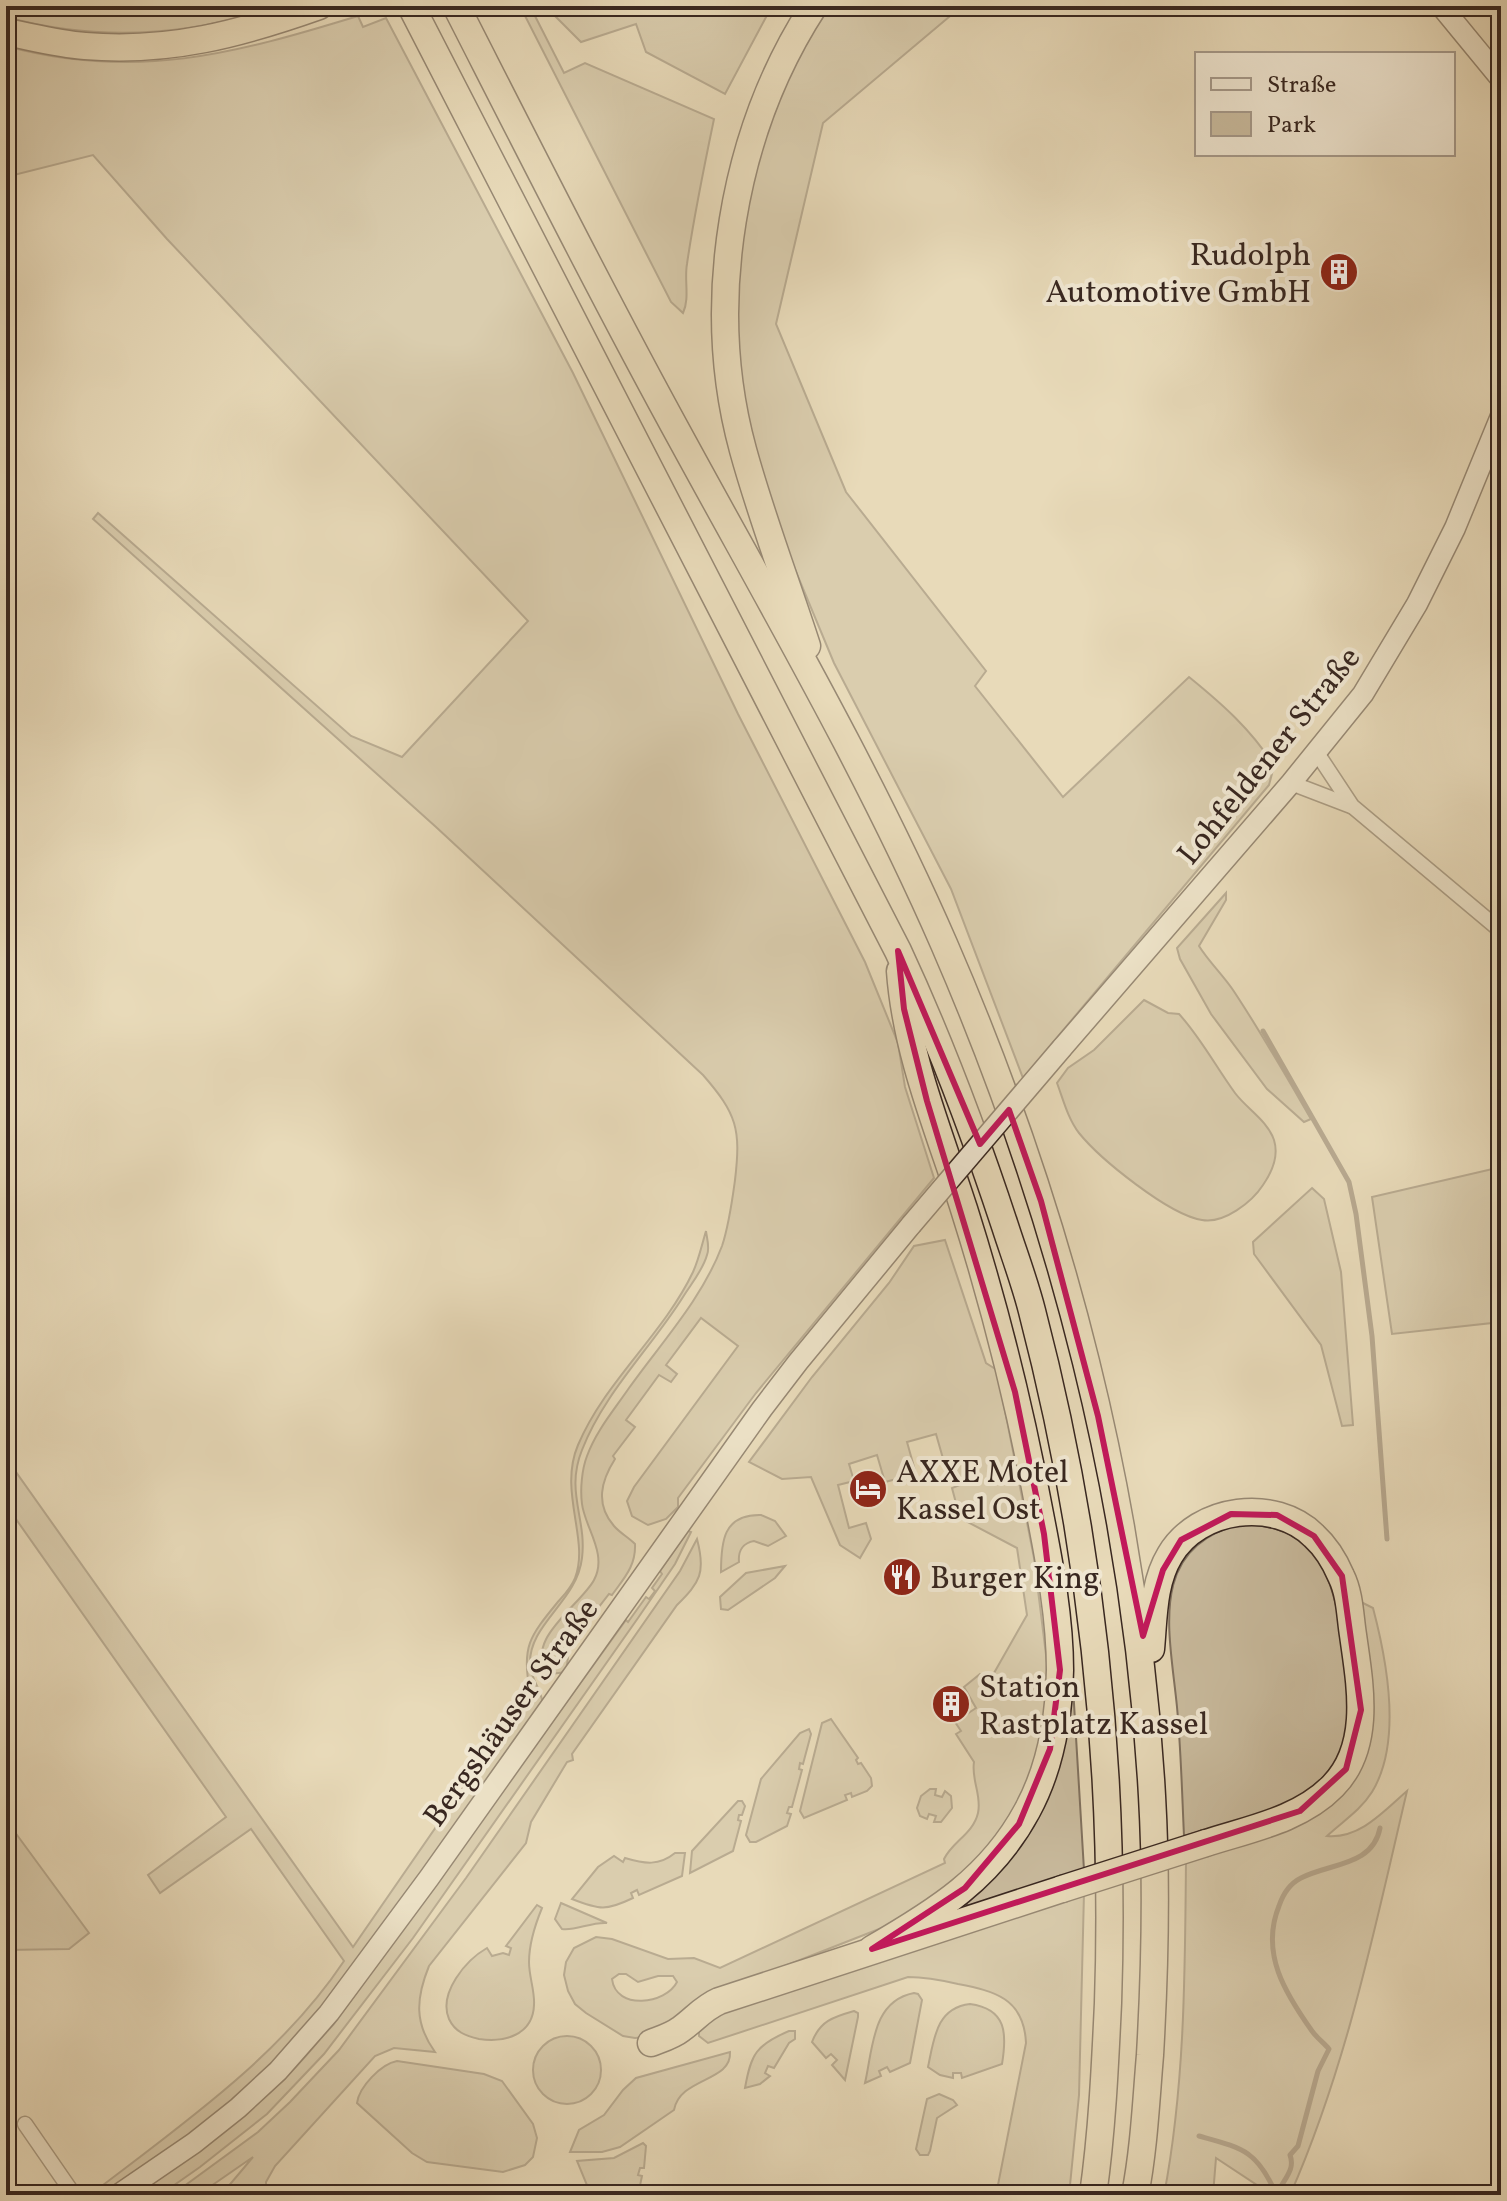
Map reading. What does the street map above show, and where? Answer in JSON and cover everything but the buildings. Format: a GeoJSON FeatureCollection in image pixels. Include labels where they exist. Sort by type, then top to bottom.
{"type":"FeatureCollection","features":[{"type":"Feature","properties":{"kind":"highway"},"geometry":{"type":"LineString","coordinates":[[6,32],[83,46],[131,48],[183,45],[234,34],[319,6]]}},
{"type":"Feature","properties":{"kind":"highway"},"geometry":{"type":"LineString","coordinates":[[411,6],[898,951],[971,1121],[1032,1309],[1066,1460],[1096,1654],[1110,1859],[1106,2057],[1093,2195]]}},
{"type":"Feature","properties":{"kind":"highway"},"geometry":{"type":"LineString","coordinates":[[456,6],[619,325],[827,706],[904,857],[945,948],[993,1068],[1041,1201],[1073,1309],[1098,1416],[1132,1583],[1145,1705],[1154,1848],[1153,2002],[1145,2130],[1135,2195]]}},
{"type":"Feature","properties":{"kind":"highway"},"geometry":{"type":"LineString","coordinates":[[814,6],[778,70],[742,175],[726,284],[726,339],[742,448],[827,706]]}},
{"type":"Feature","properties":{"kind":"highway"},"geometry":{"type":"LineString","coordinates":[[872,1949],[936,1912],[965,1888],[987,1866],[1019,1824],[1033,1798],[1050,1749],[1060,1670],[1049,1568],[1018,1404],[972,1236],[927,1101],[904,1009],[898,951]]}},
{"type":"Feature","properties":{"kind":"highway"},"geometry":{"type":"LineString","coordinates":[[651,2043],[670,2036],[696,2013],[719,2001],[1300,1811],[1334,1785],[1354,1751],[1359,1729],[1360,1687],[1342,1576],[1314,1536],[1277,1515],[1253,1511],[1214,1519],[1181,1540],[1167,1562],[1156,1591],[1145,1705]]}},
{"type":"Feature","properties":{"kind":"main road"},"geometry":{"type":"LineString","coordinates":[[1441,6],[1501,79]]}},
{"type":"Feature","properties":{"kind":"main road","name":"Lohfeldener Straße"},"geometry":{"type":"LineString","coordinates":[[911,1225],[1317,753],[1363,694],[1417,604],[1455,528],[1500,422]]}},
{"type":"Feature","properties":{"kind":"main road","name":"Bergshäuser Straße"},"geometry":{"type":"LineString","coordinates":[[118,2195],[194,2143],[238,2108],[278,2071],[329,2013],[560,1695],[762,1409],[911,1225]]}},
{"type":"Feature","properties":{"kind":"street"},"geometry":{"type":"LineString","coordinates":[[1317,753],[1352,806],[1501,931]]}},
{"type":"Feature","properties":{"kind":"street"},"geometry":{"type":"LineString","coordinates":[[1291,783],[1352,806]]}},
{"type":"Feature","properties":{"kind":"street"},"geometry":{"type":"LineString","coordinates":[[25,2124],[74,2195]]}},
{"type":"Feature","properties":{"kind":"highlighted area"},"geometry":{"type":"Polygon","coordinates":[[[898,951],[980,1144],[1009,1110],[1041,1201],[1098,1416],[1143,1636],[1163,1570],[1181,1540],[1231,1514],[1277,1515],[1314,1536],[1342,1576],[1361,1710],[1346,1769],[1300,1811],[872,1949],[965,1888],[1019,1824],[1050,1749],[1060,1670],[1044,1534],[1015,1392],[927,1101],[904,1009],[898,951]]]}},
{"type":"Feature","properties":{"kind":"green space"},"geometry":{"type":"Polygon","coordinates":[[[6,6],[170,9],[277,6],[176,30],[108,33],[40,25],[6,17],[6,6]]]}},
{"type":"Feature","properties":{"kind":"green space"},"geometry":{"type":"Polygon","coordinates":[[[520,6],[772,6],[725,94],[646,52],[636,24],[581,42],[548,9],[534,14],[564,73],[585,63],[714,119],[686,270],[683,313],[671,302],[520,6]]]}},
{"type":"Feature","properties":{"kind":"green space"},"geometry":{"type":"Polygon","coordinates":[[[830,6],[962,6],[823,123],[776,324],[846,492],[986,671],[975,686],[1063,797],[1189,677],[1246,729],[1274,766],[1269,785],[1023,1078],[951,889],[834,663],[762,490],[736,366],[733,286],[751,158],[795,59],[830,6]]]}},
{"type":"Feature","properties":{"kind":"green space"},"geometry":{"type":"Polygon","coordinates":[[[358,16],[363,27],[386,18],[573,373],[738,714],[865,962],[898,1043],[905,1087],[934,1178],[756,1393],[678,1498],[678,1507],[666,1519],[648,1525],[632,1516],[627,1501],[634,1487],[738,1346],[701,1318],[666,1365],[677,1374],[671,1382],[659,1375],[626,1420],[635,1427],[613,1456],[615,1459],[606,1476],[602,1492],[604,1509],[616,1528],[635,1544],[631,1565],[612,1595],[609,1594],[591,1617],[587,1614],[580,1623],[585,1627],[569,1650],[566,1672],[551,1674],[543,1662],[542,1650],[547,1637],[587,1590],[598,1570],[597,1551],[582,1504],[585,1461],[606,1421],[704,1284],[722,1246],[737,1162],[736,1135],[730,1112],[703,1075],[436,827],[93,519],[98,513],[351,736],[402,757],[528,621],[167,239],[93,155],[6,177],[6,46],[53,56],[141,62],[184,58],[269,42],[358,16]]]}},
{"type":"Feature","properties":{"kind":"green space"},"geometry":{"type":"Polygon","coordinates":[[[1226,893],[1226,900],[1199,946],[1233,990],[1273,1054],[1311,1119],[1304,1122],[1267,1089],[1211,1014],[1180,959],[1177,948],[1226,893]]]}},
{"type":"Feature","properties":{"kind":"green space"},"geometry":{"type":"Polygon","coordinates":[[[1144,1000],[1168,1013],[1179,1014],[1235,1093],[1262,1121],[1274,1140],[1274,1164],[1263,1185],[1245,1205],[1219,1219],[1202,1220],[1188,1216],[1154,1197],[1118,1171],[1079,1133],[1057,1083],[1068,1068],[1094,1050],[1144,1000]]]}},
{"type":"Feature","properties":{"kind":"green space"},"geometry":{"type":"Polygon","coordinates":[[[1501,1167],[1501,1322],[1392,1334],[1372,1197],[1501,1167]]]}},
{"type":"Feature","properties":{"kind":"green space"},"geometry":{"type":"Polygon","coordinates":[[[1312,1188],[1324,1199],[1341,1272],[1353,1425],[1342,1426],[1321,1345],[1254,1254],[1253,1242],[1312,1188]]]}},
{"type":"Feature","properties":{"kind":"green space"},"geometry":{"type":"Polygon","coordinates":[[[706,1231],[708,1252],[700,1271],[615,1390],[582,1450],[576,1479],[583,1544],[578,1574],[531,1650],[531,1670],[543,1705],[416,1884],[284,2055],[199,2130],[107,2195],[90,2195],[193,2116],[260,2059],[318,1996],[344,1961],[251,1829],[160,1893],[148,1875],[226,1817],[6,1505],[6,1458],[353,1947],[530,1691],[527,1653],[530,1643],[540,1624],[571,1585],[579,1563],[571,1480],[578,1445],[603,1400],[681,1295],[695,1267],[706,1231]]]}},
{"type":"Feature","properties":{"kind":"green space"},"geometry":{"type":"Polygon","coordinates":[[[945,1240],[986,1363],[997,1370],[1034,1558],[1047,1663],[1045,1723],[1023,1797],[979,1863],[897,1922],[726,1989],[655,2036],[623,2036],[575,2004],[564,1975],[566,1962],[574,1948],[596,1937],[612,1939],[668,1959],[694,1958],[720,1968],[945,1863],[944,1859],[967,1832],[978,1813],[974,1762],[956,1734],[961,1731],[955,1722],[976,1708],[964,1687],[980,1674],[990,1680],[1027,1615],[1017,1548],[960,1518],[952,1488],[960,1485],[957,1474],[948,1476],[936,1434],[907,1442],[916,1474],[885,1482],[877,1455],[849,1464],[854,1481],[838,1485],[849,1528],[866,1523],[871,1539],[860,1558],[840,1545],[811,1477],[782,1479],[749,1462],[812,1377],[889,1283],[914,1246],[945,1240]],[[626,1974],[612,1979],[615,1989],[631,2000],[653,1999],[671,1990],[677,1982],[673,1976],[658,1976],[638,1982],[626,1974]]]}},
{"type":"Feature","properties":{"kind":"green space"},"geometry":{"type":"Polygon","coordinates":[[[761,1515],[775,1521],[786,1536],[768,1546],[754,1541],[747,1544],[740,1551],[739,1562],[721,1572],[727,1532],[739,1519],[761,1515]]]}},
{"type":"Feature","properties":{"kind":"green space"},"geometry":{"type":"Polygon","coordinates":[[[1242,1524],[1289,1534],[1313,1552],[1322,1567],[1331,1587],[1342,1637],[1348,1689],[1347,1729],[1331,1768],[1297,1798],[1261,1814],[1184,1836],[1169,1623],[1171,1596],[1177,1572],[1190,1552],[1211,1535],[1242,1524]]]}},
{"type":"Feature","properties":{"kind":"green space"},"geometry":{"type":"Polygon","coordinates":[[[688,1531],[691,1532],[675,1564],[638,1618],[413,1938],[324,2054],[267,2114],[200,2167],[160,2195],[135,2195],[248,2112],[290,2073],[333,2025],[626,1620],[628,1622],[646,1597],[649,1599],[655,1591],[652,1588],[662,1574],[660,1571],[688,1531]]]}},
{"type":"Feature","properties":{"kind":"green space"},"geometry":{"type":"Polygon","coordinates":[[[697,1539],[701,1569],[696,1583],[677,1605],[572,1754],[573,1760],[567,1762],[531,1822],[526,1843],[429,1966],[419,2010],[423,2031],[435,2052],[394,2048],[375,2056],[275,2166],[266,2182],[266,2195],[221,2195],[253,2157],[198,2195],[172,2195],[258,2132],[339,2050],[466,1878],[680,1571],[697,1539]]]}},
{"type":"Feature","properties":{"kind":"green space"},"geometry":{"type":"Polygon","coordinates":[[[785,1566],[775,1578],[728,1610],[721,1609],[720,1597],[746,1573],[785,1566]]]}},
{"type":"Feature","properties":{"kind":"green space"},"geometry":{"type":"Polygon","coordinates":[[[1359,1601],[1373,1608],[1383,1652],[1389,1702],[1387,1750],[1372,1792],[1327,1836],[1339,1836],[1361,1828],[1407,1791],[1358,1996],[1328,2097],[1290,2195],[1272,2195],[1216,2158],[1213,2195],[1164,2195],[1180,2070],[1186,1860],[1341,1792],[1359,1601]]]}},
{"type":"Feature","properties":{"kind":"green space"},"geometry":{"type":"Polygon","coordinates":[[[1073,1687],[1084,1870],[968,1906],[965,1901],[994,1873],[1067,1688],[1073,1687]]]}},
{"type":"Feature","properties":{"kind":"green space"},"geometry":{"type":"Polygon","coordinates":[[[831,1719],[858,1758],[858,1764],[861,1763],[871,1778],[872,1786],[852,1797],[851,1793],[845,1795],[847,1800],[804,1818],[800,1811],[822,1723],[831,1719]]]}},
{"type":"Feature","properties":{"kind":"green space"},"geometry":{"type":"Polygon","coordinates":[[[809,1729],[811,1734],[803,1764],[800,1763],[799,1769],[802,1770],[792,1807],[787,1813],[791,1814],[787,1826],[750,1842],[746,1835],[761,1779],[800,1733],[809,1729]]]}},
{"type":"Feature","properties":{"kind":"green space"},"geometry":{"type":"Polygon","coordinates":[[[930,1789],[936,1789],[935,1795],[942,1797],[945,1791],[951,1796],[952,1808],[941,1822],[934,1822],[936,1816],[929,1814],[927,1819],[920,1816],[917,1808],[921,1796],[930,1789]]]}},
{"type":"Feature","properties":{"kind":"green space"},"geometry":{"type":"Polygon","coordinates":[[[738,1801],[745,1806],[742,1815],[739,1815],[738,1820],[741,1821],[733,1851],[690,1873],[692,1851],[738,1801]]]}},
{"type":"Feature","properties":{"kind":"green space"},"geometry":{"type":"Polygon","coordinates":[[[6,1820],[89,1933],[69,1949],[6,1950],[6,1820]]]}},
{"type":"Feature","properties":{"kind":"green space"},"geometry":{"type":"Polygon","coordinates":[[[675,1853],[685,1853],[682,1876],[639,1895],[637,1890],[631,1893],[633,1898],[603,1908],[572,1899],[598,1867],[614,1856],[623,1862],[625,1858],[652,1863],[675,1853]]]}},
{"type":"Feature","properties":{"kind":"green space"},"geometry":{"type":"Polygon","coordinates":[[[1084,1893],[1079,2095],[1069,2195],[996,2195],[1026,2043],[1020,2016],[1013,2006],[995,1994],[945,1981],[908,1977],[708,2043],[699,2036],[699,2030],[710,2013],[1084,1893]]]}},
{"type":"Feature","properties":{"kind":"green space"},"geometry":{"type":"Polygon","coordinates":[[[561,1903],[607,1923],[562,1929],[555,1919],[561,1903]]]}},
{"type":"Feature","properties":{"kind":"green space"},"geometry":{"type":"Polygon","coordinates":[[[537,1905],[542,1908],[530,1948],[534,2005],[528,2024],[516,2035],[498,2040],[479,2039],[461,2033],[451,2023],[447,2009],[447,1999],[456,1978],[471,1960],[487,1948],[492,1956],[509,1955],[511,1948],[506,1946],[537,1905]]]}},
{"type":"Feature","properties":{"kind":"green space"},"geometry":{"type":"Polygon","coordinates":[[[914,1993],[922,2000],[910,2063],[890,2072],[887,2067],[879,2071],[881,2076],[865,2083],[873,2041],[882,2016],[900,1998],[914,1993]]]}},
{"type":"Feature","properties":{"kind":"green space"},"geometry":{"type":"Polygon","coordinates":[[[970,2004],[991,2011],[998,2017],[1004,2033],[1002,2064],[962,2078],[961,2073],[953,2073],[953,2078],[940,2075],[928,2067],[938,2026],[950,2012],[970,2004]]]}},
{"type":"Feature","properties":{"kind":"green space"},"geometry":{"type":"Polygon","coordinates":[[[854,2011],[858,2017],[845,2080],[832,2065],[837,2060],[831,2054],[826,2058],[812,2042],[828,2021],[854,2011]]]}},
{"type":"Feature","properties":{"kind":"green space"},"geometry":{"type":"Polygon","coordinates":[[[795,2031],[795,2039],[789,2043],[774,2068],[768,2066],[765,2073],[770,2076],[760,2084],[745,2088],[757,2052],[769,2041],[795,2031]]]}},
{"type":"Feature","properties":{"kind":"green space"},"geometry":{"type":"Polygon","coordinates":[[[567,2036],[591,2046],[601,2070],[591,2094],[567,2104],[543,2094],[533,2070],[543,2046],[567,2036]]]}},
{"type":"Feature","properties":{"kind":"green space"},"geometry":{"type":"Polygon","coordinates":[[[730,2052],[723,2069],[686,2091],[678,2099],[674,2110],[620,2147],[602,2152],[570,2152],[579,2130],[604,2115],[636,2078],[730,2052]]]}},
{"type":"Feature","properties":{"kind":"green space"},"geometry":{"type":"Polygon","coordinates":[[[397,2061],[484,2074],[502,2081],[533,2124],[537,2138],[533,2157],[525,2165],[503,2172],[427,2162],[412,2153],[357,2103],[372,2077],[397,2061]]]}},
{"type":"Feature","properties":{"kind":"green space"},"geometry":{"type":"Polygon","coordinates":[[[939,2094],[957,2105],[937,2118],[930,2151],[928,2155],[920,2155],[916,2149],[927,2099],[939,2094]]]}},
{"type":"Feature","properties":{"kind":"green space"},"geometry":{"type":"Polygon","coordinates":[[[643,2143],[646,2146],[644,2168],[640,2168],[638,2175],[642,2176],[638,2195],[591,2195],[577,2161],[614,2158],[643,2143]]]}},
{"type":"Feature","properties":{"kind":"waterway"},"geometry":{"type":"LineString","coordinates":[[1263,1031],[1349,1182],[1372,1336],[1387,1539]]}},
{"type":"Feature","properties":{"kind":"waterway"},"geometry":{"type":"LineString","coordinates":[[1277,2195],[1290,2171],[1290,2155],[1298,2146],[1318,2071],[1329,2049],[1312,2031],[1278,1972],[1272,1940],[1274,1923],[1282,1897],[1293,1883],[1312,1873],[1360,1857],[1376,1840],[1380,1828]]}},
{"type":"Feature","properties":{"kind":"waterway"},"geometry":{"type":"LineString","coordinates":[[1199,2136],[1237,2148],[1255,2159],[1276,2194]]}},
{"type":"Feature","properties":{"kind":"place","name":"Rudolph Automotive GmbH"},"geometry":{"type":"Point","coordinates":[1339,272]}},
{"type":"Feature","properties":{"kind":"place","name":"AXXE Motel Kassel Ost"},"geometry":{"type":"Point","coordinates":[868,1489]}},
{"type":"Feature","properties":{"kind":"place","name":"Burger King"},"geometry":{"type":"Point","coordinates":[902,1577]}},
{"type":"Feature","properties":{"kind":"place","name":"Station Rastplatz Kassel"},"geometry":{"type":"Point","coordinates":[951,1704]}}]}
